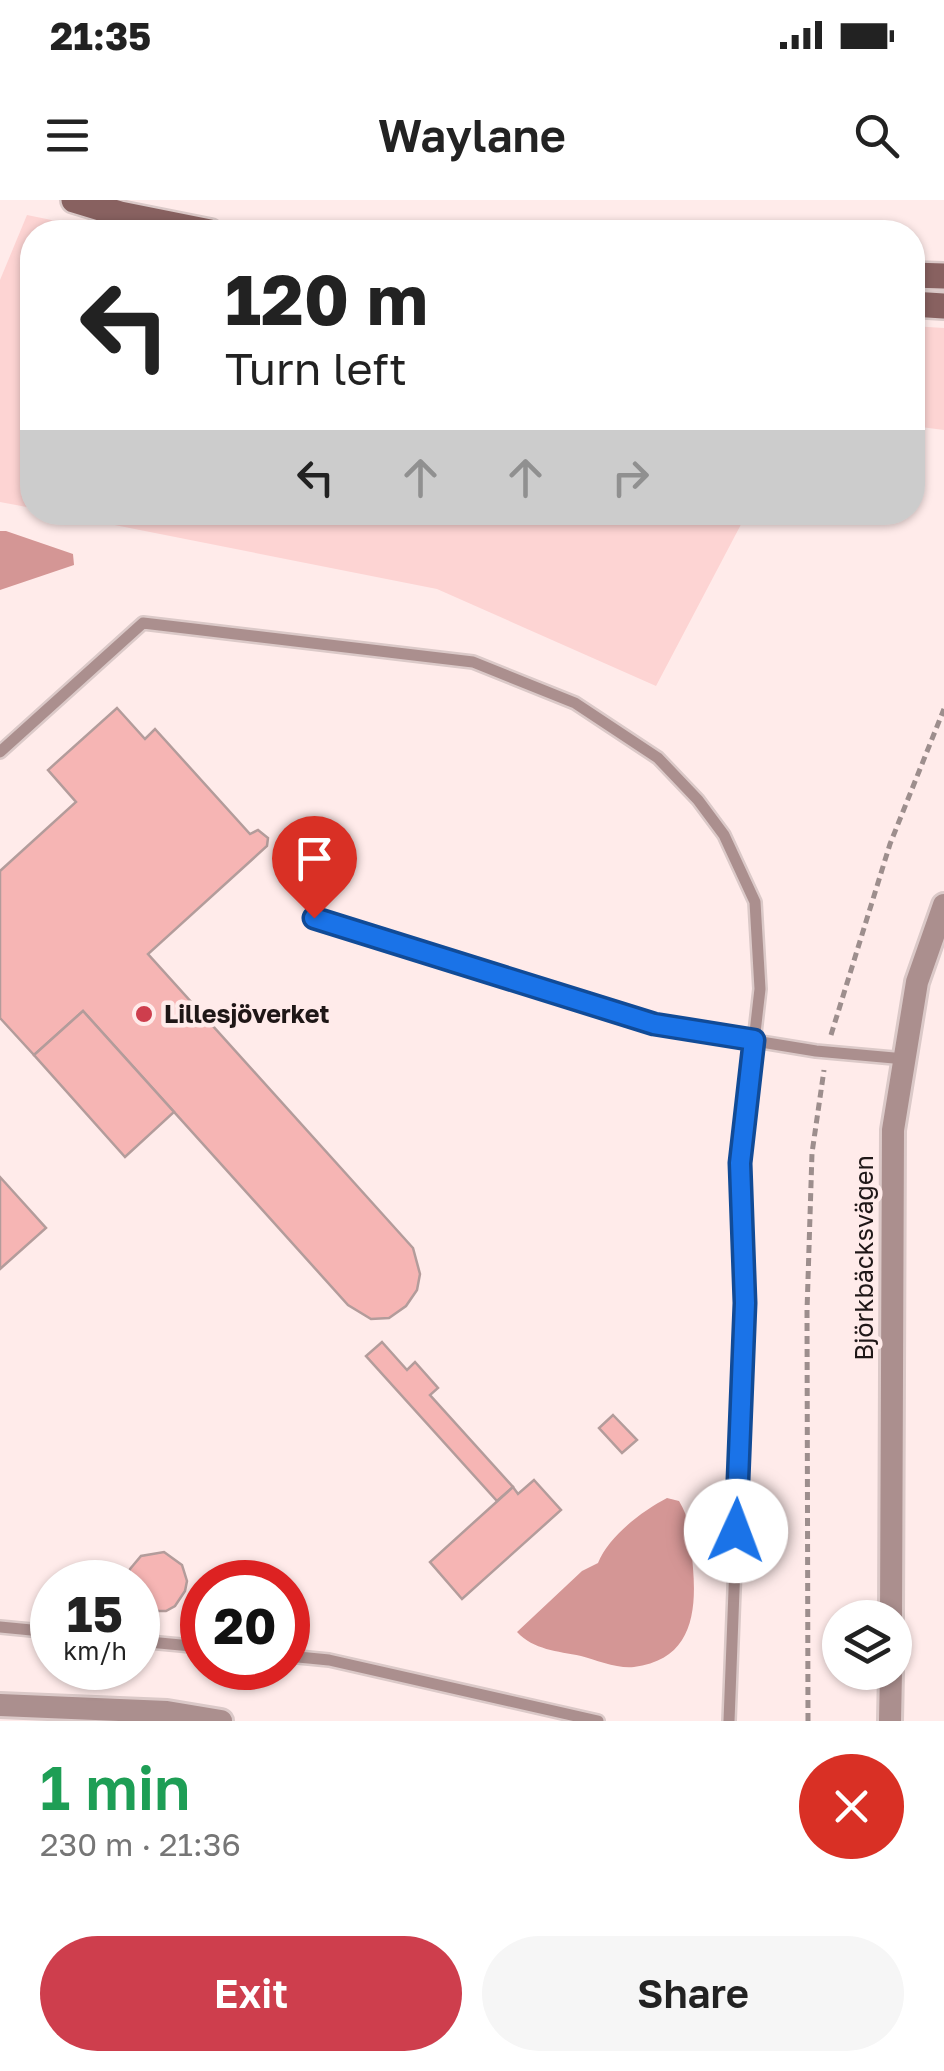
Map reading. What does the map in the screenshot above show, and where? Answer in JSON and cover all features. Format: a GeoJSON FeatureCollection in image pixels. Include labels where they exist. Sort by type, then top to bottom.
{"type":"FeatureCollection","features":[{"type":"Feature","properties":{"kind":"main road"},"geometry":{"type":"LineString","coordinates":[[74,200],[150,220]]}},
{"type":"Feature","properties":{"kind":"street","name":"Björkbäcksvägen"},"geometry":{"type":"LineString","coordinates":[[892,1600],[893,1130],[917,982],[944,905]]}},
{"type":"Feature","properties":{"kind":"street"},"geometry":{"type":"LineString","coordinates":[[890,1721],[891,1690]]}},
{"type":"Feature","properties":{"kind":"street"},"geometry":{"type":"LineString","coordinates":[[0,1705],[167,1712],[221,1721]]}},
{"type":"Feature","properties":{"kind":"lane"},"geometry":{"type":"LineString","coordinates":[[0,752],[143,623],[473,662],[575,703],[658,758],[698,800],[724,835],[755,902],[760,989],[740,1163],[745,1303],[728,1721]]}},
{"type":"Feature","properties":{"kind":"lane"},"geometry":{"type":"LineString","coordinates":[[314,918],[654,1024],[826,1052],[904,1059]]}},
{"type":"Feature","properties":{"kind":"lane"},"geometry":{"type":"LineString","coordinates":[[0,1627],[30,1630]]}},
{"type":"Feature","properties":{"kind":"lane"},"geometry":{"type":"LineString","coordinates":[[310,1658],[598,1721]]}},
{"type":"Feature","properties":{"kind":"path"},"geometry":{"type":"LineString","coordinates":[[808,1721],[807,1311],[812,1154],[826,1052],[890,844],[944,709]]}},
{"type":"Feature","properties":{"kind":"shaded area"},"geometry":{"type":"Polygon","coordinates":[[[27,215],[51,220],[25,220],[27,215]]]}},
{"type":"Feature","properties":{"kind":"shaded area"},"geometry":{"type":"Polygon","coordinates":[[[20,232],[20,506],[0,502],[0,280],[20,232]]]}},
{"type":"Feature","properties":{"kind":"shaded area"},"geometry":{"type":"Polygon","coordinates":[[[925,327],[944,328],[944,430],[925,428],[925,327]]]}},
{"type":"Feature","properties":{"kind":"shaded area"},"geometry":{"type":"Polygon","coordinates":[[[114,525],[741,525],[656,686],[437,589],[114,525]]]}},
{"type":"Feature","properties":{"kind":"shaded area"},"geometry":{"type":"Polygon","coordinates":[[[0,531],[73,554],[74,565],[0,590],[0,531]]]}},
{"type":"Feature","properties":{"kind":"shaded area"},"geometry":{"type":"Polygon","coordinates":[[[667,1498],[679,1501],[686,1517],[694,1586],[686,1633],[667,1655],[653,1663],[621,1667],[546,1649],[517,1632],[582,1571],[598,1563],[627,1525],[667,1498]]]}},
{"type":"Feature","properties":{"kind":"building","name":"Lillesjöverket"},"geometry":{"type":"Polygon","coordinates":[[[117,708],[145,739],[155,729],[250,834],[258,830],[268,838],[267,846],[148,954],[413,1248],[420,1274],[417,1290],[406,1306],[389,1318],[371,1319],[348,1305],[83,1011],[34,1055],[0,1018],[0,871],[76,802],[48,770],[117,708]]]}},
{"type":"Feature","properties":{"kind":"building"},"geometry":{"type":"Polygon","coordinates":[[[83,1011],[174,1112],[125,1157],[34,1055],[83,1011]]]}},
{"type":"Feature","properties":{"kind":"building"},"geometry":{"type":"Polygon","coordinates":[[[0,1177],[46,1228],[0,1269],[0,1177]]]}},
{"type":"Feature","properties":{"kind":"building"},"geometry":{"type":"Polygon","coordinates":[[[382,1342],[407,1370],[415,1362],[438,1388],[430,1395],[513,1487],[497,1501],[366,1356],[382,1342]]]}},
{"type":"Feature","properties":{"kind":"building"},"geometry":{"type":"Polygon","coordinates":[[[613,1415],[637,1440],[622,1453],[599,1428],[613,1415]]]}},
{"type":"Feature","properties":{"kind":"building"},"geometry":{"type":"Polygon","coordinates":[[[534,1480],[561,1510],[462,1599],[430,1562],[513,1487],[518,1494],[534,1480]]]}},
{"type":"Feature","properties":{"kind":"building"},"geometry":{"type":"Polygon","coordinates":[[[164,1552],[180,1564],[180,1598],[175,1606],[160,1611],[160,1560],[138,1560],[164,1552]]]}},
{"type":"Feature","properties":{"kind":"place","name":"Lillesjöverket"},"geometry":{"type":"Point","coordinates":[144,1014]}},
{"type":"Feature","properties":{"kind":"route"},"geometry":{"type":"LineString","coordinates":[[314,918],[654,1024],[754,1040],[740,1163],[745,1303],[736,1531]]}}]}
